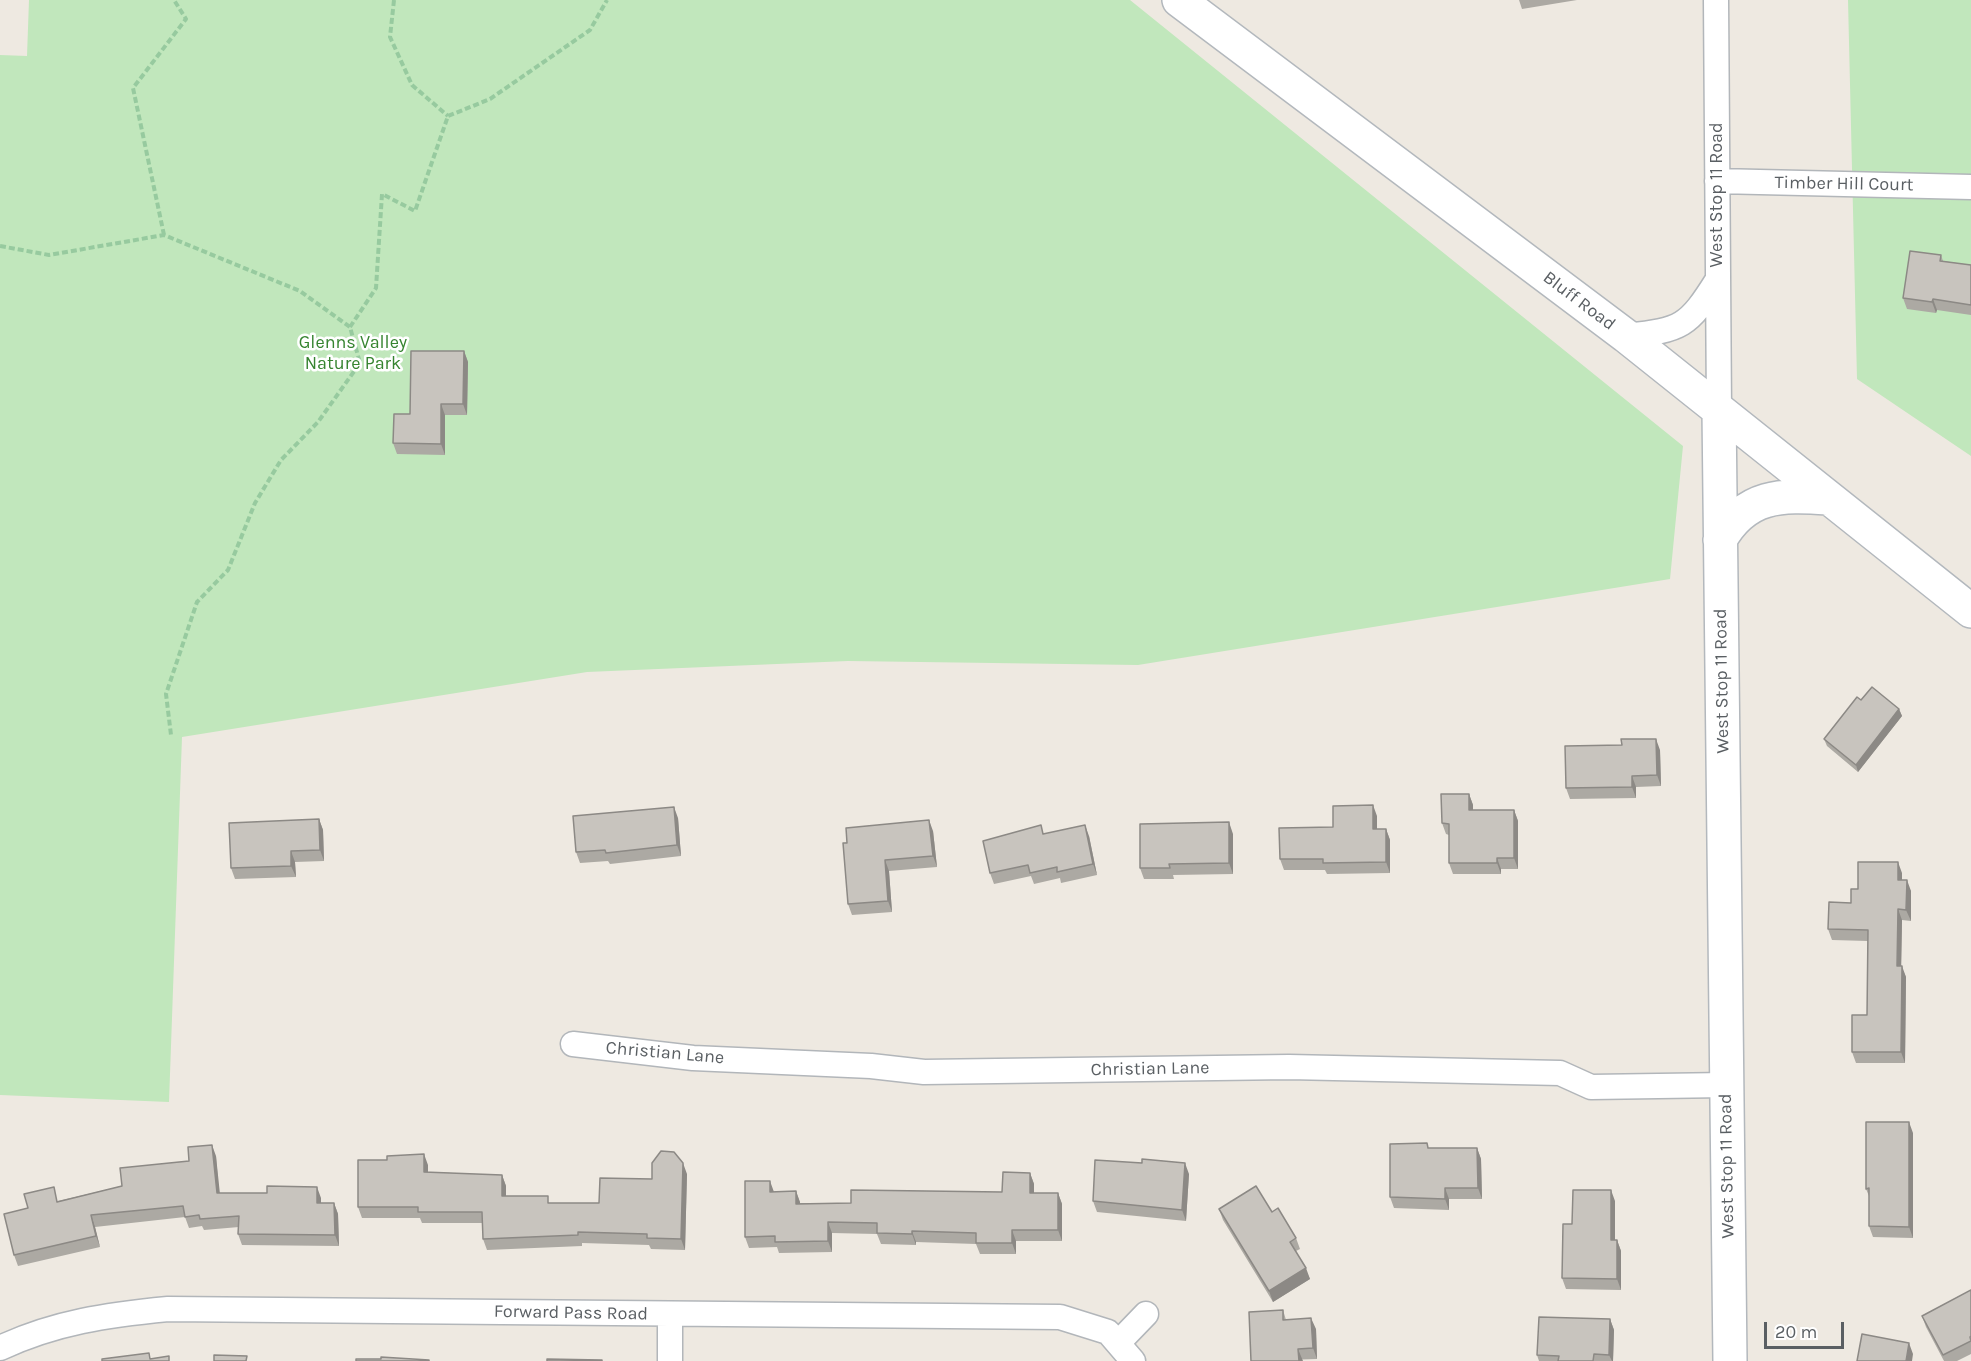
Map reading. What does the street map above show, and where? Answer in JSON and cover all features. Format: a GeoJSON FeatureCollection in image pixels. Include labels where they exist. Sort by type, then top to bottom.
{"type":"FeatureCollection","features":[{"type":"Feature","properties":{"kind":"main road","name":"Bluff Road"},"geometry":{"type":"LineString","coordinates":[[1179,0],[1626,336],[1971,611]]}},
{"type":"Feature","properties":{"kind":"main road","name":"West Stop 11 Road"},"geometry":{"type":"LineString","coordinates":[[1719,410],[1730,1361]]}},
{"type":"Feature","properties":{"kind":"main road"},"geometry":{"type":"LineString","coordinates":[[1720,540],[1728,525],[1740,514],[1766,500],[1783,496],[1828,498]]}},
{"type":"Feature","properties":{"kind":"street","name":"West Stop 11 Road"},"geometry":{"type":"LineString","coordinates":[[1716,0],[1719,410]]}},
{"type":"Feature","properties":{"kind":"street","name":"Timber Hill Court"},"geometry":{"type":"LineString","coordinates":[[1717,181],[1971,187]]}},
{"type":"Feature","properties":{"kind":"street"},"geometry":{"type":"LineString","coordinates":[[1626,336],[1671,330],[1692,319],[1718,279]]}},
{"type":"Feature","properties":{"kind":"street","name":"Christian Lane"},"geometry":{"type":"LineString","coordinates":[[573,1044],[693,1058],[871,1066],[924,1072],[1288,1066],[1560,1073],[1591,1087],[1726,1086]]}},
{"type":"Feature","properties":{"kind":"street","name":"Forward Pass Road"},"geometry":{"type":"LineString","coordinates":[[0,1348],[35,1332],[96,1317],[168,1309],[1060,1317],[1108,1332],[1126,1352]]}},
{"type":"Feature","properties":{"kind":"street"},"geometry":{"type":"LineString","coordinates":[[670,1314],[670,1361]]}},
{"type":"Feature","properties":{"kind":"street"},"geometry":{"type":"LineString","coordinates":[[1126,1352],[1146,1314]]}},
{"type":"Feature","properties":{"kind":"path"},"geometry":{"type":"LineString","coordinates":[[164,236],[133,88],[186,19],[174,0]]}},
{"type":"Feature","properties":{"kind":"path"},"geometry":{"type":"LineString","coordinates":[[394,0],[390,37],[412,85],[448,116]]}},
{"type":"Feature","properties":{"kind":"path"},"geometry":{"type":"LineString","coordinates":[[350,327],[376,288],[382,194],[415,211],[448,116],[490,99],[590,30],[607,0]]}},
{"type":"Feature","properties":{"kind":"path"},"geometry":{"type":"LineString","coordinates":[[0,246],[49,255],[164,236],[300,291],[350,327],[360,363],[318,423],[281,460],[255,503],[228,570],[197,602],[166,694],[171,735]]}},
{"type":"Feature","properties":{"kind":"green space","name":"Glenns Valley Nature Park"},"geometry":{"type":"Polygon","coordinates":[[[29,0],[1130,0],[1683,446],[1670,579],[1138,665],[848,661],[587,672],[182,737],[169,1102],[0,1095],[0,55],[27,56],[29,0]]]}},
{"type":"Feature","properties":{"kind":"green space"},"geometry":{"type":"Polygon","coordinates":[[[1848,0],[1971,0],[1971,456],[1857,379],[1848,0]]]}},
{"type":"Feature","properties":{"kind":"building"},"geometry":{"type":"Polygon","coordinates":[[[1910,251],[1941,255],[1940,261],[1971,265],[1971,305],[1933,299],[1932,302],[1903,298],[1910,251]]]}},
{"type":"Feature","properties":{"kind":"building"},"geometry":{"type":"Polygon","coordinates":[[[411,351],[464,351],[463,404],[441,404],[441,444],[393,443],[394,414],[410,414],[411,351]]]}},
{"type":"Feature","properties":{"kind":"building"},"geometry":{"type":"Polygon","coordinates":[[[1872,687],[1899,709],[1856,765],[1824,739],[1857,697],[1861,700],[1872,687]]]}},
{"type":"Feature","properties":{"kind":"building"},"geometry":{"type":"Polygon","coordinates":[[[1621,739],[1656,739],[1657,775],[1632,776],[1632,787],[1566,788],[1565,746],[1622,745],[1621,739]]]}},
{"type":"Feature","properties":{"kind":"building"},"geometry":{"type":"Polygon","coordinates":[[[1441,794],[1469,794],[1469,810],[1514,810],[1514,858],[1497,858],[1497,863],[1449,863],[1449,824],[1442,823],[1441,794]]]}},
{"type":"Feature","properties":{"kind":"building"},"geometry":{"type":"Polygon","coordinates":[[[1373,805],[1373,829],[1386,829],[1386,862],[1323,863],[1323,859],[1280,859],[1279,828],[1333,827],[1333,806],[1373,805]]]}},
{"type":"Feature","properties":{"kind":"building"},"geometry":{"type":"Polygon","coordinates":[[[674,807],[677,845],[606,853],[605,850],[576,852],[573,816],[674,807]]]}},
{"type":"Feature","properties":{"kind":"building"},"geometry":{"type":"Polygon","coordinates":[[[319,819],[320,850],[291,851],[291,866],[231,868],[229,823],[319,819]]]}},
{"type":"Feature","properties":{"kind":"building"},"geometry":{"type":"Polygon","coordinates":[[[929,820],[933,856],[885,860],[888,901],[848,904],[843,843],[847,843],[846,828],[929,820]]]}},
{"type":"Feature","properties":{"kind":"building"},"geometry":{"type":"Polygon","coordinates":[[[1229,822],[1229,863],[1169,864],[1170,868],[1140,868],[1140,824],[1229,822]]]}},
{"type":"Feature","properties":{"kind":"building"},"geometry":{"type":"Polygon","coordinates":[[[1041,825],[1043,834],[1085,825],[1093,864],[1057,872],[1057,867],[1030,873],[1028,865],[990,873],[983,841],[1041,825]]]}},
{"type":"Feature","properties":{"kind":"building"},"geometry":{"type":"Polygon","coordinates":[[[1858,862],[1898,862],[1898,880],[1907,880],[1906,910],[1898,909],[1897,966],[1902,966],[1901,1052],[1852,1052],[1852,1015],[1867,1015],[1868,930],[1828,929],[1829,902],[1851,903],[1851,889],[1858,889],[1858,862]]]}},
{"type":"Feature","properties":{"kind":"building"},"geometry":{"type":"Polygon","coordinates":[[[1866,1122],[1909,1122],[1909,1227],[1869,1226],[1869,1188],[1866,1189],[1866,1122]]]}},
{"type":"Feature","properties":{"kind":"building"},"geometry":{"type":"Polygon","coordinates":[[[1427,1143],[1428,1148],[1477,1148],[1478,1188],[1445,1188],[1445,1199],[1390,1197],[1390,1144],[1427,1143]]]}},
{"type":"Feature","properties":{"kind":"building"},"geometry":{"type":"Polygon","coordinates":[[[212,1145],[217,1193],[267,1193],[267,1186],[317,1187],[317,1203],[334,1203],[335,1235],[238,1234],[239,1216],[200,1219],[199,1215],[185,1217],[183,1206],[91,1215],[96,1236],[14,1255],[4,1214],[28,1208],[24,1194],[54,1187],[57,1202],[122,1186],[120,1168],[189,1161],[188,1147],[212,1145]]]}},
{"type":"Feature","properties":{"kind":"building"},"geometry":{"type":"Polygon","coordinates":[[[661,1151],[674,1152],[683,1163],[681,1239],[647,1238],[647,1234],[578,1232],[578,1235],[483,1239],[482,1212],[418,1212],[418,1207],[358,1207],[358,1160],[387,1160],[387,1156],[424,1154],[424,1172],[502,1175],[502,1196],[548,1196],[548,1203],[599,1203],[600,1178],[652,1179],[652,1163],[661,1151]]]}},
{"type":"Feature","properties":{"kind":"building"},"geometry":{"type":"Polygon","coordinates":[[[1142,1159],[1185,1163],[1182,1210],[1093,1201],[1095,1160],[1142,1163],[1142,1159]]]}},
{"type":"Feature","properties":{"kind":"building"},"geometry":{"type":"Polygon","coordinates":[[[1003,1172],[1030,1173],[1030,1193],[1058,1193],[1058,1230],[1012,1230],[1012,1243],[976,1243],[976,1233],[912,1231],[912,1234],[877,1233],[877,1223],[828,1222],[828,1241],[775,1242],[775,1236],[745,1237],[745,1181],[770,1181],[770,1192],[796,1191],[796,1204],[851,1203],[851,1190],[1002,1192],[1003,1172]]]}},
{"type":"Feature","properties":{"kind":"building"},"geometry":{"type":"Polygon","coordinates":[[[1256,1186],[1272,1212],[1278,1208],[1296,1238],[1290,1242],[1306,1268],[1269,1291],[1219,1209],[1256,1186]]]}},
{"type":"Feature","properties":{"kind":"building"},"geometry":{"type":"Polygon","coordinates":[[[1573,1190],[1611,1190],[1611,1240],[1617,1240],[1617,1279],[1562,1278],[1563,1224],[1572,1224],[1573,1190]]]}},
{"type":"Feature","properties":{"kind":"building"},"geometry":{"type":"Polygon","coordinates":[[[1971,1290],[1971,1341],[1943,1355],[1922,1316],[1971,1290]]]}},
{"type":"Feature","properties":{"kind":"building"},"geometry":{"type":"Polygon","coordinates":[[[1283,1310],[1283,1320],[1311,1318],[1313,1348],[1298,1349],[1299,1361],[1251,1361],[1249,1312],[1283,1310]]]}},
{"type":"Feature","properties":{"kind":"building"},"geometry":{"type":"Polygon","coordinates":[[[1539,1317],[1610,1319],[1609,1355],[1594,1354],[1593,1361],[1558,1361],[1559,1356],[1537,1355],[1539,1317]]]}},
{"type":"Feature","properties":{"kind":"building"},"geometry":{"type":"Polygon","coordinates":[[[1862,1334],[1909,1343],[1906,1361],[1857,1361],[1862,1334]]]}},
{"type":"Feature","properties":{"kind":"building"},"geometry":{"type":"Polygon","coordinates":[[[149,1353],[150,1359],[169,1356],[169,1361],[102,1361],[102,1359],[149,1353]]]}},
{"type":"Feature","properties":{"kind":"building"},"geometry":{"type":"Polygon","coordinates":[[[214,1355],[247,1356],[246,1361],[214,1361],[214,1355]]]}},
{"type":"Feature","properties":{"kind":"building"},"geometry":{"type":"Polygon","coordinates":[[[381,1357],[429,1361],[356,1361],[356,1359],[381,1359],[381,1357]]]}},
{"type":"Feature","properties":{"kind":"building"},"geometry":{"type":"Polygon","coordinates":[[[547,1359],[602,1360],[602,1361],[547,1361],[547,1359]]]}}]}
